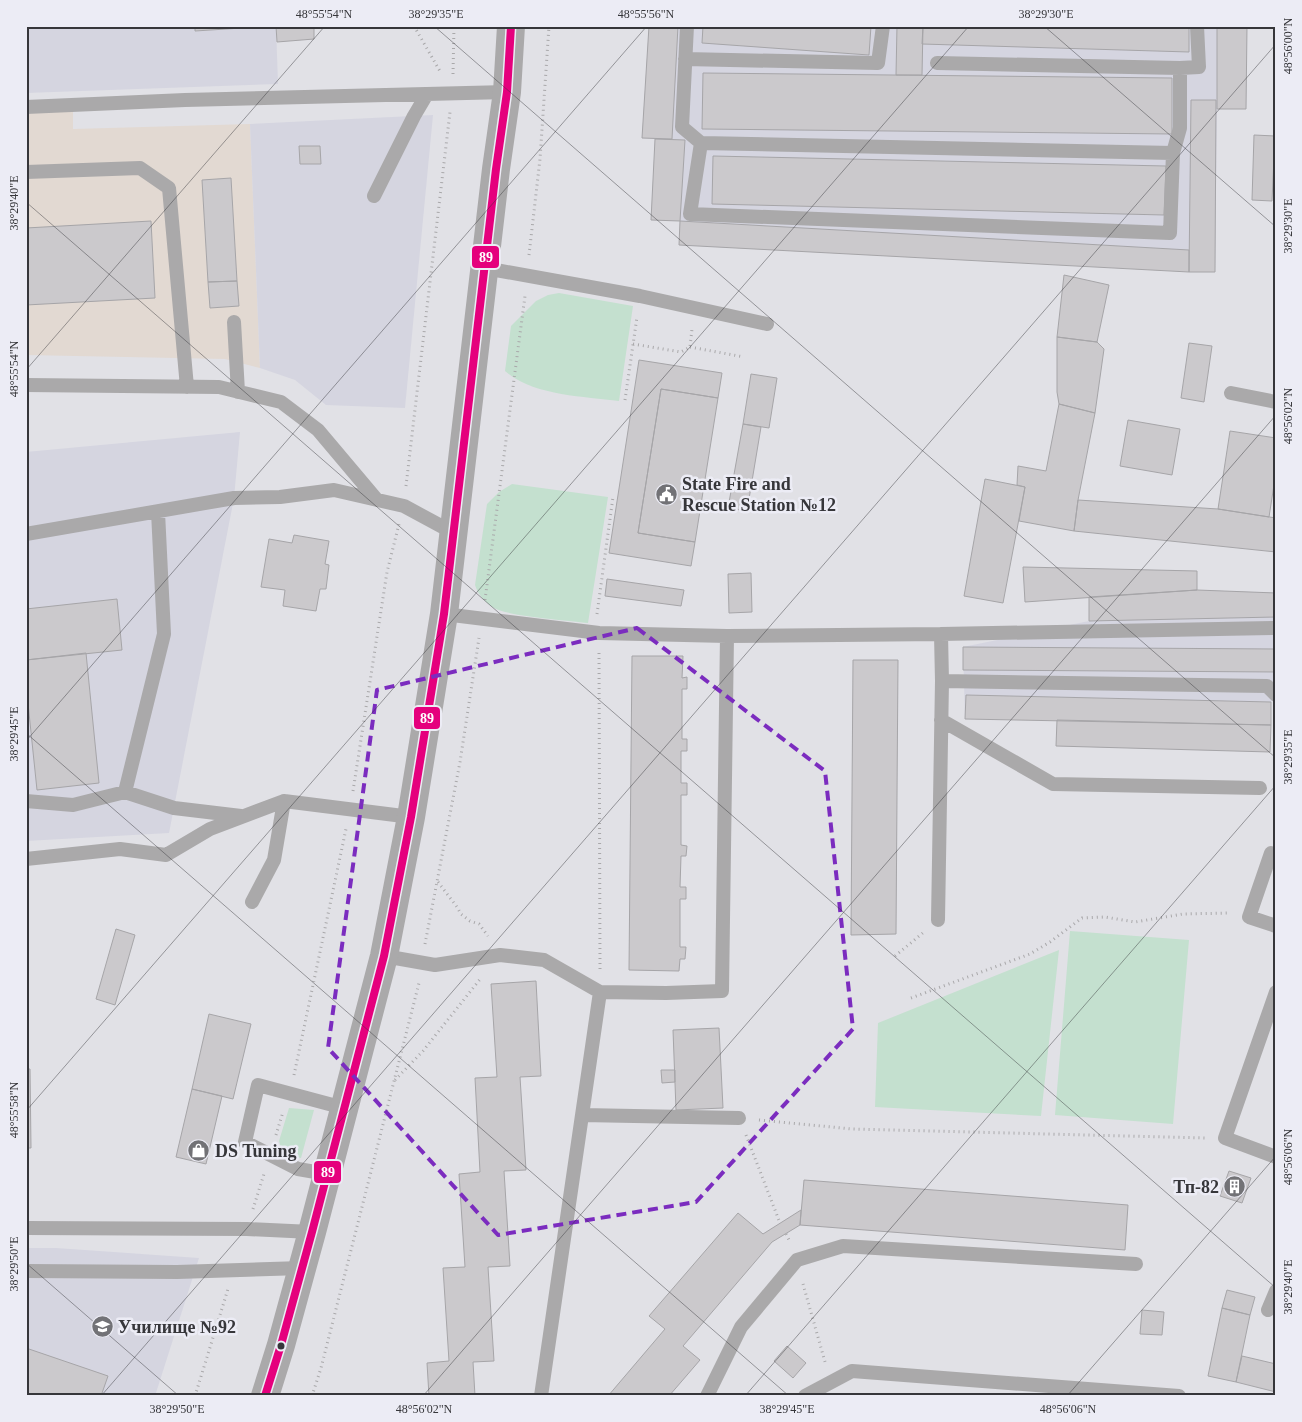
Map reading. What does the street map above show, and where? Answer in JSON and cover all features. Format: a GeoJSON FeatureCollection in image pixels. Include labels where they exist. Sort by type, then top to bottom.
{"type":"FeatureCollection","features":[{"type":"Feature","properties":{"kind":"main road"},"geometry":{"type":"LineString","coordinates":[[266,1396],[312,1232],[384,956],[411,817],[444,614],[496,169],[508,92],[511,26]]}},
{"type":"Feature","properties":{"kind":"lane"},"geometry":{"type":"LineString","coordinates":[[687,26],[682,127],[701,143],[1173,153]]}},
{"type":"Feature","properties":{"kind":"lane"},"geometry":{"type":"LineString","coordinates":[[685,59],[878,63],[883,26]]}},
{"type":"Feature","properties":{"kind":"lane"},"geometry":{"type":"LineString","coordinates":[[937,63],[1198,68],[1197,26]]}},
{"type":"Feature","properties":{"kind":"lane"},"geometry":{"type":"LineString","coordinates":[[701,143],[690,214],[1170,233],[1173,153],[1180,128],[1180,68]]}},
{"type":"Feature","properties":{"kind":"lane"},"geometry":{"type":"LineString","coordinates":[[26,107],[508,92]]}},
{"type":"Feature","properties":{"kind":"lane"},"geometry":{"type":"LineString","coordinates":[[374,196],[427,94]]}},
{"type":"Feature","properties":{"kind":"lane"},"geometry":{"type":"LineString","coordinates":[[26,172],[140,168],[169,188],[187,387]]}},
{"type":"Feature","properties":{"kind":"lane"},"geometry":{"type":"LineString","coordinates":[[485,268],[640,296],[767,324]]}},
{"type":"Feature","properties":{"kind":"lane"},"geometry":{"type":"LineString","coordinates":[[234,322],[238,392]]}},
{"type":"Feature","properties":{"kind":"lane"},"geometry":{"type":"LineString","coordinates":[[26,385],[219,387],[281,402],[318,430],[377,500]]}},
{"type":"Feature","properties":{"kind":"lane"},"geometry":{"type":"LineString","coordinates":[[1230,393],[1276,402]]}},
{"type":"Feature","properties":{"kind":"lane"},"geometry":{"type":"LineString","coordinates":[[26,534],[234,498],[280,497],[334,490],[404,506],[454,533]]}},
{"type":"Feature","properties":{"kind":"lane"},"geometry":{"type":"LineString","coordinates":[[125,792],[164,634],[158,512]]}},
{"type":"Feature","properties":{"kind":"lane"},"geometry":{"type":"LineString","coordinates":[[444,614],[599,633],[727,636],[1276,628]]}},
{"type":"Feature","properties":{"kind":"lane"},"geometry":{"type":"LineString","coordinates":[[938,920],[942,681],[940,634]]}},
{"type":"Feature","properties":{"kind":"lane"},"geometry":{"type":"LineString","coordinates":[[384,956],[436,965],[500,955],[544,960],[600,992],[666,993],[722,991],[727,636]]}},
{"type":"Feature","properties":{"kind":"lane"},"geometry":{"type":"LineString","coordinates":[[942,681],[1267,686],[1276,695]]}},
{"type":"Feature","properties":{"kind":"lane"},"geometry":{"type":"LineString","coordinates":[[941,720],[1053,784],[1260,788]]}},
{"type":"Feature","properties":{"kind":"lane"},"geometry":{"type":"LineString","coordinates":[[26,801],[73,805],[125,792],[174,808],[244,816]]}},
{"type":"Feature","properties":{"kind":"lane"},"geometry":{"type":"LineString","coordinates":[[252,902],[274,860],[284,801]]}},
{"type":"Feature","properties":{"kind":"lane"},"geometry":{"type":"LineString","coordinates":[[26,859],[120,849],[166,856],[210,829],[284,801],[411,817]]}},
{"type":"Feature","properties":{"kind":"lane"},"geometry":{"type":"LineString","coordinates":[[1272,853],[1249,917],[1276,926]]}},
{"type":"Feature","properties":{"kind":"lane"},"geometry":{"type":"LineString","coordinates":[[541,1396],[600,992]]}},
{"type":"Feature","properties":{"kind":"lane"},"geometry":{"type":"LineString","coordinates":[[1276,992],[1225,1138],[1276,1157]]}},
{"type":"Feature","properties":{"kind":"lane"},"geometry":{"type":"LineString","coordinates":[[327,1174],[298,1169],[245,1142],[258,1085],[344,1108]]}},
{"type":"Feature","properties":{"kind":"lane"},"geometry":{"type":"LineString","coordinates":[[582,1115],[739,1118]]}},
{"type":"Feature","properties":{"kind":"lane"},"geometry":{"type":"LineString","coordinates":[[26,1228],[246,1229],[312,1232]]}},
{"type":"Feature","properties":{"kind":"lane"},"geometry":{"type":"LineString","coordinates":[[707,1396],[741,1327],[797,1260],[843,1246],[1136,1264]]}},
{"type":"Feature","properties":{"kind":"lane"},"geometry":{"type":"LineString","coordinates":[[26,1271],[177,1272],[302,1268]]}},
{"type":"Feature","properties":{"kind":"lane"},"geometry":{"type":"LineString","coordinates":[[1268,1310],[1276,1290]]}},
{"type":"Feature","properties":{"kind":"lane"},"geometry":{"type":"LineString","coordinates":[[805,1396],[852,1371],[1179,1396]]}},
{"type":"Feature","properties":{"kind":"path"},"geometry":{"type":"LineString","coordinates":[[414,26],[452,93]]}},
{"type":"Feature","properties":{"kind":"path"},"geometry":{"type":"LineString","coordinates":[[275,1139],[296,1070],[350,810],[387,572],[404,506],[452,93],[454,26]]}},
{"type":"Feature","properties":{"kind":"path"},"geometry":{"type":"LineString","coordinates":[[529,258],[540,159],[549,26]]}},
{"type":"Feature","properties":{"kind":"path"},"geometry":{"type":"LineString","coordinates":[[312,1396],[322,1368],[419,983],[460,762],[525,295]]}},
{"type":"Feature","properties":{"kind":"path"},"geometry":{"type":"LineString","coordinates":[[625,400],[640,296]]}},
{"type":"Feature","properties":{"kind":"path"},"geometry":{"type":"LineString","coordinates":[[690,347],[694,308]]}},
{"type":"Feature","properties":{"kind":"path"},"geometry":{"type":"LineString","coordinates":[[633,344],[681,352],[690,347],[744,357]]}},
{"type":"Feature","properties":{"kind":"path"},"geometry":{"type":"LineString","coordinates":[[600,992],[599,633],[597,617],[613,497]]}},
{"type":"Feature","properties":{"kind":"path"},"geometry":{"type":"LineString","coordinates":[[394,1080],[423,1051],[500,955],[479,924],[470,921],[461,914],[437,881]]}},
{"type":"Feature","properties":{"kind":"path"},"geometry":{"type":"LineString","coordinates":[[911,998],[1030,954],[1050,942],[1082,918],[1105,917],[1135,922],[1182,914],[1229,913],[1249,917]]}},
{"type":"Feature","properties":{"kind":"path"},"geometry":{"type":"LineString","coordinates":[[895,956],[938,920]]}},
{"type":"Feature","properties":{"kind":"path"},"geometry":{"type":"LineString","coordinates":[[780,1223],[739,1118],[852,1129],[1225,1138]]}},
{"type":"Feature","properties":{"kind":"path"},"geometry":{"type":"LineString","coordinates":[[246,1229],[266,1166]]}},
{"type":"Feature","properties":{"kind":"path"},"geometry":{"type":"LineString","coordinates":[[786,1234],[797,1260],[830,1382]]}},
{"type":"Feature","properties":{"kind":"path"},"geometry":{"type":"LineString","coordinates":[[195,1396],[234,1270]]}},
{"type":"Feature","properties":{"kind":"highlighted area"},"geometry":{"type":"Polygon","coordinates":[[[637,628],[825,771],[853,1029],[696,1202],[498,1235],[328,1048],[377,690],[637,628]]]}},
{"type":"Feature","properties":{"kind":"shaded area"},"geometry":{"type":"Polygon","coordinates":[[[26,26],[195,26],[196,31],[276,26],[278,84],[26,93],[26,26]]]}},
{"type":"Feature","properties":{"kind":"shaded area"},"geometry":{"type":"Polygon","coordinates":[[[649,26],[1247,26],[1246,109],[1217,109],[1215,272],[679,245],[680,221],[651,220],[655,139],[642,138],[649,26]]]}},
{"type":"Feature","properties":{"kind":"shaded area"},"geometry":{"type":"Polygon","coordinates":[[[73,111],[73,129],[250,124],[260,368],[225,359],[26,355],[26,113],[73,111]]]}},
{"type":"Feature","properties":{"kind":"shaded area"},"geometry":{"type":"Polygon","coordinates":[[[433,115],[405,408],[326,405],[295,380],[260,368],[250,124],[433,115]]]}},
{"type":"Feature","properties":{"kind":"shaded area"},"geometry":{"type":"Polygon","coordinates":[[[240,432],[234,498],[169,833],[26,841],[26,452],[240,432]]]}},
{"type":"Feature","properties":{"kind":"shaded area"},"geometry":{"type":"Polygon","coordinates":[[[1023,567],[1197,571],[1197,590],[1276,593],[1276,698],[1271,702],[1270,752],[1056,746],[1057,720],[965,719],[963,647],[1089,621],[1089,597],[1025,602],[1023,567]]]}},
{"type":"Feature","properties":{"kind":"shaded area","name":"Училище №92"},"geometry":{"type":"Polygon","coordinates":[[[26,1248],[56,1248],[199,1258],[155,1396],[26,1396],[26,1248]]]}},
{"type":"Feature","properties":{"kind":"green space"},"geometry":{"type":"Polygon","coordinates":[[[559,293],[633,306],[619,401],[559,394],[530,386],[505,371],[511,326],[536,301],[548,295],[559,293]]]}},
{"type":"Feature","properties":{"kind":"green space"},"geometry":{"type":"Polygon","coordinates":[[[512,484],[608,497],[588,623],[526,616],[502,611],[494,608],[478,592],[475,585],[487,504],[499,492],[512,484]]]}},
{"type":"Feature","properties":{"kind":"green space"},"geometry":{"type":"Polygon","coordinates":[[[1070,931],[1189,940],[1173,1124],[1055,1115],[1070,931]]]}},
{"type":"Feature","properties":{"kind":"green space"},"geometry":{"type":"Polygon","coordinates":[[[1059,950],[1041,1116],[875,1107],[878,1023],[1059,950]]]}},
{"type":"Feature","properties":{"kind":"green space"},"geometry":{"type":"Polygon","coordinates":[[[289,1108],[314,1110],[301,1158],[291,1156],[282,1151],[279,1141],[289,1108]]]}},
{"type":"Feature","properties":{"kind":"building"},"geometry":{"type":"Polygon","coordinates":[[[195,26],[273,26],[195,31],[195,26]]]}},
{"type":"Feature","properties":{"kind":"building"},"geometry":{"type":"Polygon","coordinates":[[[276,26],[314,26],[314,39],[277,42],[276,26]]]}},
{"type":"Feature","properties":{"kind":"building"},"geometry":{"type":"Polygon","coordinates":[[[649,26],[678,26],[672,139],[642,138],[649,26]]]}},
{"type":"Feature","properties":{"kind":"building"},"geometry":{"type":"Polygon","coordinates":[[[703,26],[871,26],[869,55],[702,43],[703,26]]]}},
{"type":"Feature","properties":{"kind":"building"},"geometry":{"type":"Polygon","coordinates":[[[897,26],[923,26],[922,75],[896,75],[897,26]]]}},
{"type":"Feature","properties":{"kind":"building"},"geometry":{"type":"Polygon","coordinates":[[[923,26],[1189,26],[1189,52],[922,44],[923,26]]]}},
{"type":"Feature","properties":{"kind":"building"},"geometry":{"type":"Polygon","coordinates":[[[1217,26],[1247,26],[1246,109],[1217,109],[1217,26]]]}},
{"type":"Feature","properties":{"kind":"building"},"geometry":{"type":"Polygon","coordinates":[[[703,73],[1172,78],[1172,134],[702,129],[703,73]]]}},
{"type":"Feature","properties":{"kind":"building"},"geometry":{"type":"Polygon","coordinates":[[[1191,100],[1216,100],[1215,272],[1189,272],[1191,100]]]}},
{"type":"Feature","properties":{"kind":"building"},"geometry":{"type":"Polygon","coordinates":[[[1254,135],[1275,136],[1272,201],[1252,200],[1254,135]]]}},
{"type":"Feature","properties":{"kind":"building"},"geometry":{"type":"Polygon","coordinates":[[[655,139],[685,140],[680,221],[651,220],[655,139]]]}},
{"type":"Feature","properties":{"kind":"building"},"geometry":{"type":"Polygon","coordinates":[[[299,146],[320,146],[321,164],[300,164],[299,146]]]}},
{"type":"Feature","properties":{"kind":"building"},"geometry":{"type":"Polygon","coordinates":[[[713,156],[1166,166],[1164,215],[712,204],[713,156]]]}},
{"type":"Feature","properties":{"kind":"building"},"geometry":{"type":"Polygon","coordinates":[[[231,178],[237,281],[208,282],[202,180],[231,178]]]}},
{"type":"Feature","properties":{"kind":"building"},"geometry":{"type":"Polygon","coordinates":[[[151,221],[155,298],[26,305],[26,228],[151,221]]]}},
{"type":"Feature","properties":{"kind":"building"},"geometry":{"type":"Polygon","coordinates":[[[680,221],[1189,250],[1189,272],[679,245],[680,221]]]}},
{"type":"Feature","properties":{"kind":"building"},"geometry":{"type":"Polygon","coordinates":[[[1064,275],[1109,285],[1097,342],[1057,337],[1064,275]]]}},
{"type":"Feature","properties":{"kind":"building"},"geometry":{"type":"Polygon","coordinates":[[[237,281],[239,306],[210,308],[208,282],[237,281]]]}},
{"type":"Feature","properties":{"kind":"building"},"geometry":{"type":"Polygon","coordinates":[[[1057,337],[1097,342],[1104,349],[1095,413],[1059,404],[1057,392],[1057,337]]]}},
{"type":"Feature","properties":{"kind":"building"},"geometry":{"type":"Polygon","coordinates":[[[1189,343],[1212,346],[1204,402],[1181,398],[1189,343]]]}},
{"type":"Feature","properties":{"kind":"building"},"geometry":{"type":"Polygon","coordinates":[[[639,360],[722,373],[718,398],[661,389],[638,533],[695,542],[691,566],[609,553],[639,360]]]}},
{"type":"Feature","properties":{"kind":"building"},"geometry":{"type":"Polygon","coordinates":[[[751,374],[777,378],[769,428],[743,424],[751,374]]]}},
{"type":"Feature","properties":{"kind":"building"},"geometry":{"type":"Polygon","coordinates":[[[661,389],[718,398],[695,542],[638,533],[661,389]]]}},
{"type":"Feature","properties":{"kind":"building"},"geometry":{"type":"Polygon","coordinates":[[[1059,404],[1095,413],[1074,531],[1019,521],[1025,487],[1017,485],[1018,466],[1046,471],[1059,404]]]}},
{"type":"Feature","properties":{"kind":"building"},"geometry":{"type":"Polygon","coordinates":[[[1128,420],[1180,429],[1172,475],[1120,466],[1128,420]]]}},
{"type":"Feature","properties":{"kind":"building"},"geometry":{"type":"Polygon","coordinates":[[[743,424],[761,427],[747,511],[728,508],[743,424]]]}},
{"type":"Feature","properties":{"kind":"building"},"geometry":{"type":"Polygon","coordinates":[[[1230,431],[1276,438],[1276,472],[1269,517],[1218,509],[1230,431]]]}},
{"type":"Feature","properties":{"kind":"building"},"geometry":{"type":"Polygon","coordinates":[[[985,479],[1025,487],[1003,603],[964,596],[985,479]]]}},
{"type":"Feature","properties":{"kind":"building"},"geometry":{"type":"Polygon","coordinates":[[[1078,500],[1218,509],[1276,518],[1276,552],[1074,531],[1078,500]]]}},
{"type":"Feature","properties":{"kind":"building"},"geometry":{"type":"Polygon","coordinates":[[[294,535],[329,541],[325,564],[329,565],[326,589],[320,589],[316,611],[283,606],[285,590],[261,587],[269,539],[292,543],[294,535]]]}},
{"type":"Feature","properties":{"kind":"building"},"geometry":{"type":"Polygon","coordinates":[[[1023,567],[1197,571],[1197,590],[1025,602],[1023,567]]]}},
{"type":"Feature","properties":{"kind":"building"},"geometry":{"type":"Polygon","coordinates":[[[751,573],[752,612],[729,613],[728,574],[751,573]]]}},
{"type":"Feature","properties":{"kind":"building"},"geometry":{"type":"Polygon","coordinates":[[[607,579],[684,590],[681,606],[605,596],[607,579]]]}},
{"type":"Feature","properties":{"kind":"building"},"geometry":{"type":"Polygon","coordinates":[[[1197,590],[1276,593],[1276,617],[1089,621],[1089,597],[1197,590]]]}},
{"type":"Feature","properties":{"kind":"building"},"geometry":{"type":"Polygon","coordinates":[[[117,599],[122,650],[26,660],[26,609],[117,599]]]}},
{"type":"Feature","properties":{"kind":"building"},"geometry":{"type":"Polygon","coordinates":[[[963,647],[1276,649],[1276,672],[963,670],[963,647]]]}},
{"type":"Feature","properties":{"kind":"building"},"geometry":{"type":"Polygon","coordinates":[[[86,653],[99,783],[37,790],[26,684],[26,660],[86,653]]]}},
{"type":"Feature","properties":{"kind":"building"},"geometry":{"type":"Polygon","coordinates":[[[632,656],[683,656],[682,678],[687,677],[687,689],[682,689],[682,739],[687,739],[687,751],[681,751],[681,783],[687,783],[687,795],[681,795],[681,845],[687,846],[686,856],[681,856],[680,887],[686,887],[686,899],[680,899],[680,947],[686,947],[685,959],[680,959],[679,971],[629,970],[632,656]]]}},
{"type":"Feature","properties":{"kind":"building"},"geometry":{"type":"Polygon","coordinates":[[[853,660],[898,660],[896,934],[851,935],[853,660]]]}},
{"type":"Feature","properties":{"kind":"building"},"geometry":{"type":"Polygon","coordinates":[[[966,695],[1271,702],[1271,725],[965,719],[966,695]]]}},
{"type":"Feature","properties":{"kind":"building"},"geometry":{"type":"Polygon","coordinates":[[[1057,720],[1271,725],[1270,752],[1056,746],[1057,720]]]}},
{"type":"Feature","properties":{"kind":"building"},"geometry":{"type":"Polygon","coordinates":[[[116,929],[135,935],[115,1005],[96,999],[116,929]]]}},
{"type":"Feature","properties":{"kind":"building"},"geometry":{"type":"Polygon","coordinates":[[[536,981],[541,1076],[520,1077],[526,1170],[504,1171],[510,1266],[488,1267],[494,1361],[473,1362],[475,1396],[429,1396],[427,1363],[449,1361],[443,1268],[465,1267],[459,1174],[480,1172],[475,1078],[497,1077],[491,984],[536,981]]]}},
{"type":"Feature","properties":{"kind":"building"},"geometry":{"type":"Polygon","coordinates":[[[209,1014],[251,1024],[233,1099],[192,1089],[209,1014]]]}},
{"type":"Feature","properties":{"kind":"building"},"geometry":{"type":"Polygon","coordinates":[[[719,1028],[723,1108],[676,1110],[673,1030],[719,1028]]]}},
{"type":"Feature","properties":{"kind":"building"},"geometry":{"type":"Polygon","coordinates":[[[26,1069],[30,1069],[31,1148],[26,1148],[26,1069]]]}},
{"type":"Feature","properties":{"kind":"building"},"geometry":{"type":"Polygon","coordinates":[[[661,1070],[675,1070],[675,1082],[662,1083],[661,1070]]]}},
{"type":"Feature","properties":{"kind":"building"},"geometry":{"type":"Polygon","coordinates":[[[192,1089],[222,1096],[206,1164],[176,1157],[192,1089]]]}},
{"type":"Feature","properties":{"kind":"building","name":"Тп-82"},"geometry":{"type":"Polygon","coordinates":[[[1229,1171],[1251,1178],[1242,1203],[1220,1196],[1229,1171]]]}},
{"type":"Feature","properties":{"kind":"building"},"geometry":{"type":"Polygon","coordinates":[[[804,1180],[1128,1205],[1125,1250],[800,1225],[804,1180]]]}},
{"type":"Feature","properties":{"kind":"building"},"geometry":{"type":"Polygon","coordinates":[[[801,1210],[800,1225],[772,1242],[683,1346],[700,1360],[669,1396],[608,1396],[665,1329],[649,1316],[738,1213],[763,1234],[801,1210]]]}},
{"type":"Feature","properties":{"kind":"building"},"geometry":{"type":"Polygon","coordinates":[[[1227,1290],[1255,1297],[1250,1315],[1222,1308],[1227,1290]]]}},
{"type":"Feature","properties":{"kind":"building"},"geometry":{"type":"Polygon","coordinates":[[[1222,1308],[1250,1315],[1236,1382],[1208,1376],[1222,1308]]]}},
{"type":"Feature","properties":{"kind":"building"},"geometry":{"type":"Polygon","coordinates":[[[1142,1310],[1164,1312],[1162,1335],[1140,1334],[1142,1310]]]}},
{"type":"Feature","properties":{"kind":"building"},"geometry":{"type":"Polygon","coordinates":[[[787,1346],[806,1363],[793,1378],[774,1361],[787,1346]]]}},
{"type":"Feature","properties":{"kind":"building"},"geometry":{"type":"Polygon","coordinates":[[[26,1348],[108,1376],[101,1396],[26,1396],[26,1348]]]}},
{"type":"Feature","properties":{"kind":"building"},"geometry":{"type":"Polygon","coordinates":[[[1242,1356],[1276,1364],[1276,1392],[1236,1382],[1242,1356]]]}},
{"type":"Feature","properties":{"kind":"transit line","name":"89"},"geometry":{"type":"LineString","coordinates":[[265,1396],[312,1232],[384,956],[411,817],[444,614],[496,169],[507,92],[511,26]]}},
{"type":"Feature","properties":{"kind":"place","name":"State Fire and Rescue Station №12"},"geometry":{"type":"Point","coordinates":[666,494]}},
{"type":"Feature","properties":{"kind":"place","name":"DS Tuning"},"geometry":{"type":"Point","coordinates":[199,1151]}},
{"type":"Feature","properties":{"kind":"place","name":"Тп-82"},"geometry":{"type":"Point","coordinates":[1235,1187]}},
{"type":"Feature","properties":{"kind":"place","name":"Училище №92"},"geometry":{"type":"Point","coordinates":[102,1327]}}]}
